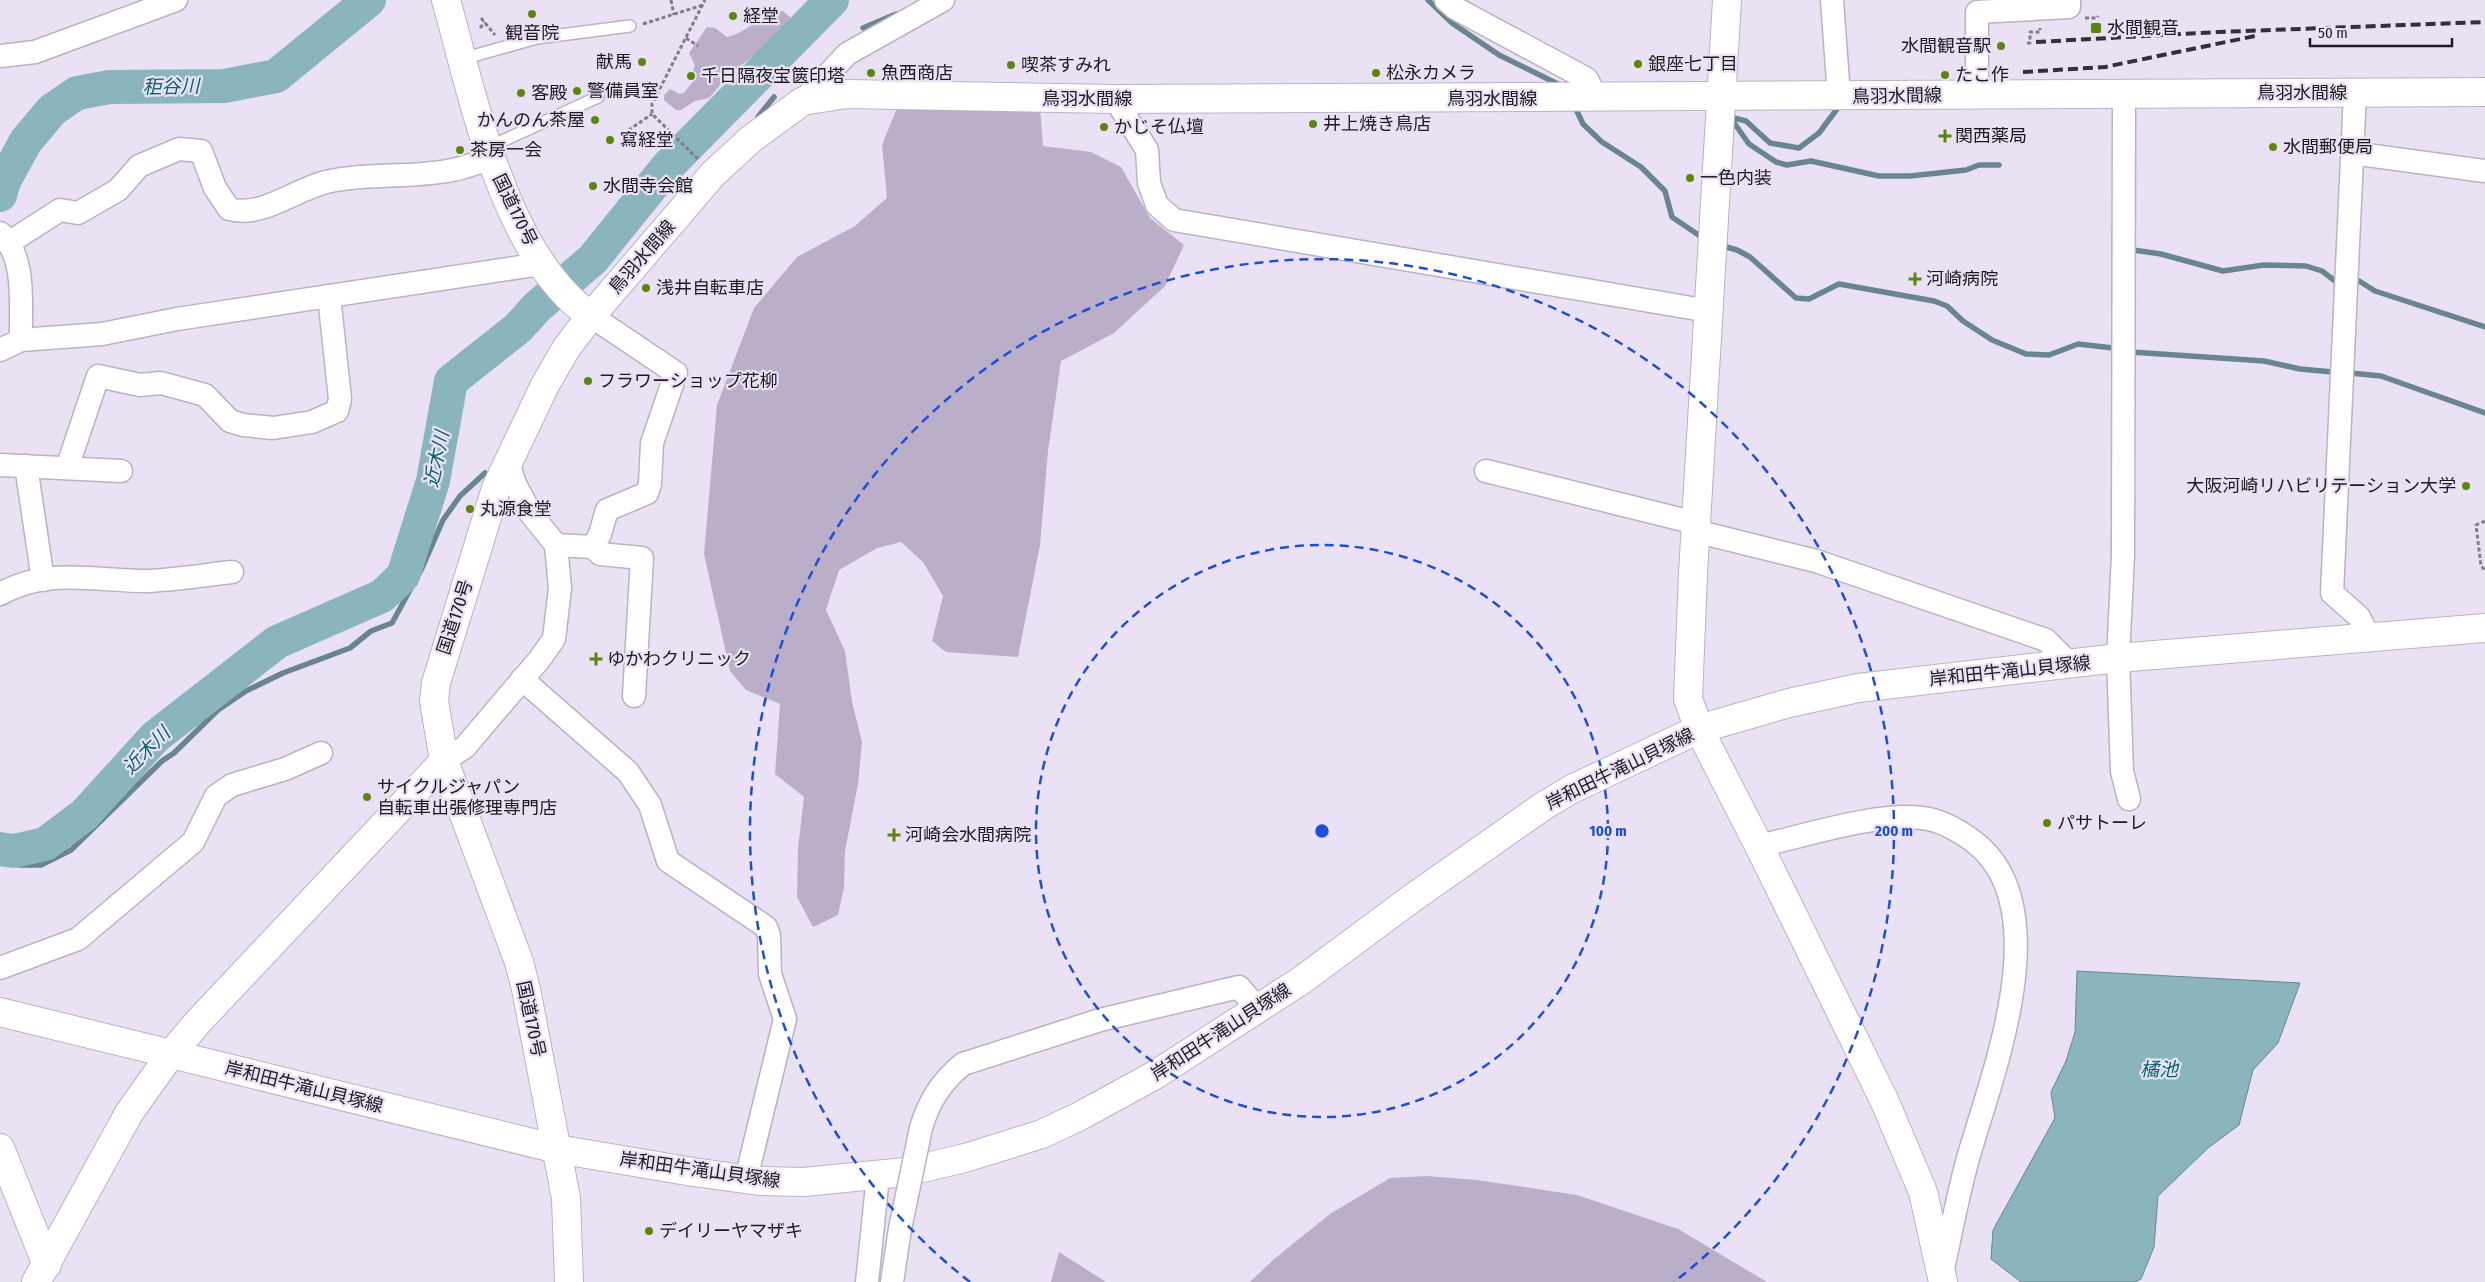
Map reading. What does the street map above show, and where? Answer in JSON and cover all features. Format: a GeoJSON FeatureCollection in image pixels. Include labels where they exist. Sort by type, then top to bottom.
{"type":"FeatureCollection","features":[{"type":"Feature","properties":{"kind":"main road","name":"国道170号"},"geometry":{"type":"LineString","coordinates":[[446,0],[489,153],[506,198],[544,268],[584,311],[496,488],[436,683],[434,701],[444,761],[519,962],[566,1198],[569,1282]]}},
{"type":"Feature","properties":{"kind":"main road"},"geometry":{"type":"LineString","coordinates":[[1727,0],[1723,97],[1695,527],[1688,700],[1699,730],[1759,846],[1884,1102],[1923,1192],[1942,1279]]}},
{"type":"Feature","properties":{"kind":"main road","name":"鳥羽水間線"},"geometry":{"type":"LineString","coordinates":[[584,311],[713,174],[751,139],[803,101],[846,94],[1115,99],[2485,92]]}},
{"type":"Feature","properties":{"kind":"main road","name":"岸和田牛滝山貝塚線"},"geometry":{"type":"LineString","coordinates":[[0,1012],[557,1149],[746,1179],[804,1182],[905,1172],[965,1158],[1042,1134],[1155,1075],[1302,980],[1411,898],[1542,807],[1572,789],[1699,730],[1789,703],[1858,688],[2118,658],[2485,628]]}},
{"type":"Feature","properties":{"kind":"main road"},"geometry":{"type":"LineString","coordinates":[[44,1276],[129,1114],[171,1054],[231,986],[444,761]]}},
{"type":"Feature","properties":{"kind":"main road"},"geometry":{"type":"LineString","coordinates":[[0,1148],[44,1276]]}},
{"type":"Feature","properties":{"kind":"street"},"geometry":{"type":"LineString","coordinates":[[0,56],[35,52],[176,0]]}},
{"type":"Feature","properties":{"kind":"street"},"geometry":{"type":"LineString","coordinates":[[803,101],[847,54],[943,0]]}},
{"type":"Feature","properties":{"kind":"street"},"geometry":{"type":"LineString","coordinates":[[1446,0],[1455,8],[1586,78],[1596,98]]}},
{"type":"Feature","properties":{"kind":"street"},"geometry":{"type":"LineString","coordinates":[[1832,0],[1839,96]]}},
{"type":"Feature","properties":{"kind":"street"},"geometry":{"type":"LineString","coordinates":[[1977,95],[1977,12],[2069,7],[2074,9]]}},
{"type":"Feature","properties":{"kind":"street"},"geometry":{"type":"LineString","coordinates":[[2124,93],[2123,555],[2118,658],[2122,770],[2129,799]]}},
{"type":"Feature","properties":{"kind":"street"},"geometry":{"type":"LineString","coordinates":[[2355,93],[2332,593],[2359,616],[2369,638]]}},
{"type":"Feature","properties":{"kind":"street"},"geometry":{"type":"LineString","coordinates":[[1115,99],[1147,150],[1149,183],[1157,205],[1174,220],[1710,311]]}},
{"type":"Feature","properties":{"kind":"street"},"geometry":{"type":"LineString","coordinates":[[21,340],[18,259],[5,237],[60,210],[78,213],[118,190],[139,166],[179,149],[201,151],[215,188],[229,209],[241,212],[255,210],[325,182],[376,175],[447,171],[489,153]]}},
{"type":"Feature","properties":{"kind":"street"},"geometry":{"type":"LineString","coordinates":[[2352,153],[2485,171]]}},
{"type":"Feature","properties":{"kind":"street"},"geometry":{"type":"LineString","coordinates":[[0,350],[21,340],[102,334],[177,319],[201,317],[329,296],[544,268]]}},
{"type":"Feature","properties":{"kind":"street"},"geometry":{"type":"LineString","coordinates":[[67,468],[98,376],[140,385],[161,383],[206,395],[230,421],[243,425],[283,427],[312,422],[337,411],[340,400],[329,296]]}},
{"type":"Feature","properties":{"kind":"street"},"geometry":{"type":"LineString","coordinates":[[584,311],[676,373],[652,443],[650,484],[646,493],[607,510],[600,534],[593,547]]}},
{"type":"Feature","properties":{"kind":"street"},"geometry":{"type":"LineString","coordinates":[[444,761],[465,747],[554,639],[560,588],[556,545],[531,514],[514,484],[508,462]]}},
{"type":"Feature","properties":{"kind":"street"},"geometry":{"type":"LineString","coordinates":[[0,465],[121,471]]}},
{"type":"Feature","properties":{"kind":"street"},"geometry":{"type":"LineString","coordinates":[[26,466],[44,580]]}},
{"type":"Feature","properties":{"kind":"street"},"geometry":{"type":"LineString","coordinates":[[1486,471],[1816,561],[2046,640],[2069,663]]}},
{"type":"Feature","properties":{"kind":"street"},"geometry":{"type":"LineString","coordinates":[[556,545],[593,547],[600,554],[642,558],[634,696]]}},
{"type":"Feature","properties":{"kind":"street"},"geometry":{"type":"LineString","coordinates":[[0,594],[18,584],[60,577],[147,580],[232,572]]}},
{"type":"Feature","properties":{"kind":"street"},"geometry":{"type":"LineString","coordinates":[[522,679],[628,772],[650,805],[668,861],[766,927],[769,935],[770,974],[786,1019],[746,1179]]}},
{"type":"Feature","properties":{"kind":"street"},"geometry":{"type":"LineString","coordinates":[[0,968],[78,939],[193,842],[216,796],[232,786],[285,769],[321,752]]}},
{"type":"Feature","properties":{"kind":"street"},"geometry":{"type":"LineString","coordinates":[[1759,846],[1885,818],[1923,818],[1954,828],[1984,850],[2010,892],[2016,924],[2017,953],[2004,1029],[1968,1157],[1942,1279]]}},
{"type":"Feature","properties":{"kind":"street"},"geometry":{"type":"LineString","coordinates":[[892,1282],[900,1229],[927,1107],[946,1078],[963,1064],[1100,1020],[1239,987],[1257,1008]]}},
{"type":"Feature","properties":{"kind":"street"},"geometry":{"type":"LineString","coordinates":[[867,1282],[878,1176]]}},
{"type":"Feature","properties":{"kind":"lane"},"geometry":{"type":"LineString","coordinates":[[462,59],[537,38],[630,26]]}},
{"type":"Feature","properties":{"kind":"lane"},"geometry":{"type":"LineString","coordinates":[[489,153],[598,97]]}},
{"type":"Feature","properties":{"kind":"path"},"geometry":{"type":"LineString","coordinates":[[671,0],[674,15]]}},
{"type":"Feature","properties":{"kind":"path"},"geometry":{"type":"LineString","coordinates":[[699,160],[652,114],[652,104],[706,0]]}},
{"type":"Feature","properties":{"kind":"path"},"geometry":{"type":"LineString","coordinates":[[630,26],[651,23],[704,5]]}},
{"type":"Feature","properties":{"kind":"path"},"geometry":{"type":"LineString","coordinates":[[2074,9],[2098,18],[2098,16]]}},
{"type":"Feature","properties":{"kind":"path"},"geometry":{"type":"LineString","coordinates":[[480,28],[484,22]]}},
{"type":"Feature","properties":{"kind":"path"},"geometry":{"type":"LineString","coordinates":[[686,38],[698,46]]}},
{"type":"Feature","properties":{"kind":"path"},"geometry":{"type":"LineString","coordinates":[[624,134],[652,114]]}},
{"type":"Feature","properties":{"kind":"path"},"geometry":{"type":"LineString","coordinates":[[2485,521],[2476,525],[2481,566],[2485,570]]}},
{"type":"Feature","properties":{"kind":"shaded area"},"geometry":{"type":"Polygon","coordinates":[[[783,11],[791,18],[785,31],[730,74],[709,98],[695,101],[681,110],[676,110],[664,100],[664,95],[670,89],[680,94],[684,93],[694,80],[693,70],[695,65],[689,53],[707,27],[715,28],[727,37],[735,35],[768,15],[783,11]]]}},
{"type":"Feature","properties":{"kind":"shaded area"},"geometry":{"type":"Polygon","coordinates":[[[899,103],[1040,108],[1043,146],[1091,152],[1121,167],[1150,218],[1184,245],[1165,286],[1114,333],[1061,361],[1048,451],[1040,545],[1018,657],[946,652],[932,641],[943,596],[923,562],[901,542],[877,548],[839,570],[826,610],[845,651],[852,702],[862,742],[858,784],[845,851],[844,888],[838,915],[813,927],[797,897],[798,848],[804,797],[775,774],[780,704],[746,690],[730,671],[704,554],[717,405],[754,308],[797,257],[855,226],[887,198],[882,145],[899,103]]]}},
{"type":"Feature","properties":{"kind":"shaded area"},"geometry":{"type":"Polygon","coordinates":[[[1427,1176],[1477,1180],[1577,1195],[1678,1229],[1767,1282],[1250,1282],[1274,1259],[1330,1214],[1390,1178],[1427,1176]]]}},
{"type":"Feature","properties":{"kind":"shaded area"},"geometry":{"type":"Polygon","coordinates":[[[1059,1252],[1106,1282],[1051,1282],[1059,1252]]]}},
{"type":"Feature","properties":{"kind":"water","name":"橘池"},"geometry":{"type":"Polygon","coordinates":[[[2077,971],[2300,983],[2278,1043],[2253,1070],[2239,1125],[2208,1148],[2158,1196],[2154,1247],[2141,1279],[2135,1282],[2021,1282],[1991,1259],[1993,1230],[2055,1118],[2051,1092],[2066,1061],[2075,1032],[2077,971]]]}},
{"type":"Feature","properties":{"kind":"waterway","name":"秬谷川"},"geometry":{"type":"LineString","coordinates":[[0,195],[4,181],[26,141],[52,110],[77,93],[110,87],[224,86],[276,76],[369,0]]}},
{"type":"Feature","properties":{"kind":"waterway","name":"近木川"},"geometry":{"type":"LineString","coordinates":[[0,849],[14,851],[45,844],[84,815],[155,737],[277,642],[382,596],[403,576],[433,481],[451,381],[518,328],[537,307],[593,259],[668,166],[832,0]]}},
{"type":"Feature","properties":{"kind":"waterway"},"geometry":{"type":"LineString","coordinates":[[1428,0],[1452,23],[1499,55],[1564,87]]}},
{"type":"Feature","properties":{"kind":"waterway"},"geometry":{"type":"LineString","coordinates":[[863,28],[896,14]]}},
{"type":"Feature","properties":{"kind":"waterway"},"geometry":{"type":"LineString","coordinates":[[758,117],[774,97]]}},
{"type":"Feature","properties":{"kind":"waterway"},"geometry":{"type":"LineString","coordinates":[[1575,107],[1583,124],[1602,142],[1641,167],[1665,191],[1672,217],[1703,238]]}},
{"type":"Feature","properties":{"kind":"waterway"},"geometry":{"type":"LineString","coordinates":[[1730,117],[1746,121],[1770,143],[1799,148],[1819,133],[1837,109]]}},
{"type":"Feature","properties":{"kind":"waterway"},"geometry":{"type":"LineString","coordinates":[[1730,117],[1749,144],[1776,162],[1787,165],[1811,161],[1879,176],[1910,176],[1966,170],[1979,165],[1999,165]]}},
{"type":"Feature","properties":{"kind":"waterway"},"geometry":{"type":"LineString","coordinates":[[1723,246],[1737,250],[1750,257],[1796,298],[1809,299],[1839,284],[1934,301],[1947,306],[1963,321],[1992,340],[2026,354],[2049,355],[2078,344],[2113,348]]}},
{"type":"Feature","properties":{"kind":"waterway"},"geometry":{"type":"LineString","coordinates":[[2133,250],[2161,254],[2223,271],[2264,265],[2306,266],[2322,271],[2335,281]]}},
{"type":"Feature","properties":{"kind":"waterway"},"geometry":{"type":"LineString","coordinates":[[2359,281],[2375,291],[2485,327]]}},
{"type":"Feature","properties":{"kind":"waterway"},"geometry":{"type":"LineString","coordinates":[[2131,352],[2264,361],[2300,369],[2333,372]]}},
{"type":"Feature","properties":{"kind":"waterway"},"geometry":{"type":"LineString","coordinates":[[2350,373],[2381,376],[2485,413]]}},
{"type":"Feature","properties":{"kind":"waterway"},"geometry":{"type":"LineString","coordinates":[[14,851],[19,865],[41,865],[71,850],[162,761],[174,753],[218,710],[246,691],[283,673],[350,648],[371,631],[392,623],[422,568],[443,520],[460,496],[485,473]]}},
{"type":"Feature","properties":{"kind":"railway"},"geometry":{"type":"LineString","coordinates":[[2036,42],[2218,32],[2485,22]]}},
{"type":"Feature","properties":{"kind":"railway"},"geometry":{"type":"LineString","coordinates":[[2023,72],[2105,67],[2255,36]]}},
{"type":"Feature","properties":{"kind":"place","name":"観音院"},"geometry":{"type":"Point","coordinates":[532,14]}},
{"type":"Feature","properties":{"kind":"place","name":"経堂"},"geometry":{"type":"Point","coordinates":[733,16]}},
{"type":"Feature","properties":{"kind":"place","name":"水間観音"},"geometry":{"type":"Point","coordinates":[2096,28]}},
{"type":"Feature","properties":{"kind":"place","name":"水間観音駅"},"geometry":{"type":"Point","coordinates":[2001,46]}},
{"type":"Feature","properties":{"kind":"place","name":"献馬"},"geometry":{"type":"Point","coordinates":[642,62]}},
{"type":"Feature","properties":{"kind":"place","name":"銀座七丁目"},"geometry":{"type":"Point","coordinates":[1638,64]}},
{"type":"Feature","properties":{"kind":"place","name":"喫茶すみれ"},"geometry":{"type":"Point","coordinates":[1011,65]}},
{"type":"Feature","properties":{"kind":"place","name":"魚西商店"},"geometry":{"type":"Point","coordinates":[871,73]}},
{"type":"Feature","properties":{"kind":"place","name":"松永カメラ"},"geometry":{"type":"Point","coordinates":[1376,73]}},
{"type":"Feature","properties":{"kind":"place","name":"たこ作"},"geometry":{"type":"Point","coordinates":[1945,75]}},
{"type":"Feature","properties":{"kind":"place","name":"千日隔夜宝篋印塔"},"geometry":{"type":"Point","coordinates":[691,76]}},
{"type":"Feature","properties":{"kind":"place","name":"警備員室"},"geometry":{"type":"Point","coordinates":[577,91]}},
{"type":"Feature","properties":{"kind":"place","name":"客殿"},"geometry":{"type":"Point","coordinates":[521,93]}},
{"type":"Feature","properties":{"kind":"place","name":"かんのん茶屋"},"geometry":{"type":"Point","coordinates":[595,120]}},
{"type":"Feature","properties":{"kind":"place","name":"井上焼き鳥店"},"geometry":{"type":"Point","coordinates":[1313,124]}},
{"type":"Feature","properties":{"kind":"place","name":"かじそ仏壇"},"geometry":{"type":"Point","coordinates":[1104,127]}},
{"type":"Feature","properties":{"kind":"place","name":"関西薬局"},"geometry":{"type":"Point","coordinates":[1945,136]}},
{"type":"Feature","properties":{"kind":"place","name":"寫経堂"},"geometry":{"type":"Point","coordinates":[610,140]}},
{"type":"Feature","properties":{"kind":"place","name":"水間郵便局"},"geometry":{"type":"Point","coordinates":[2273,147]}},
{"type":"Feature","properties":{"kind":"place","name":"茶房一会"},"geometry":{"type":"Point","coordinates":[460,150]}},
{"type":"Feature","properties":{"kind":"place","name":"一色内装"},"geometry":{"type":"Point","coordinates":[1690,178]}},
{"type":"Feature","properties":{"kind":"place","name":"水間寺会館"},"geometry":{"type":"Point","coordinates":[593,186]}},
{"type":"Feature","properties":{"kind":"place","name":"河崎病院"},"geometry":{"type":"Point","coordinates":[1915,279]}},
{"type":"Feature","properties":{"kind":"place","name":"浅井自転車店"},"geometry":{"type":"Point","coordinates":[646,288]}},
{"type":"Feature","properties":{"kind":"place","name":"フラワーショップ花柳"},"geometry":{"type":"Point","coordinates":[588,381]}},
{"type":"Feature","properties":{"kind":"place","name":"大阪河崎リハビリテーション大学"},"geometry":{"type":"Point","coordinates":[2466,486]}},
{"type":"Feature","properties":{"kind":"place","name":"丸源食堂"},"geometry":{"type":"Point","coordinates":[470,509]}},
{"type":"Feature","properties":{"kind":"place","name":"ゆかわクリニック"},"geometry":{"type":"Point","coordinates":[596,659]}},
{"type":"Feature","properties":{"kind":"place","name":"サイクルジャパン 自転車出張修理専門店"},"geometry":{"type":"Point","coordinates":[367,797]}},
{"type":"Feature","properties":{"kind":"place","name":"パサトーレ"},"geometry":{"type":"Point","coordinates":[2047,823]}},
{"type":"Feature","properties":{"kind":"place","name":"河崎会水間病院"},"geometry":{"type":"Point","coordinates":[894,835]}},
{"type":"Feature","properties":{"kind":"place","name":"デイリーヤマザキ"},"geometry":{"type":"Point","coordinates":[649,1231]}}]}
